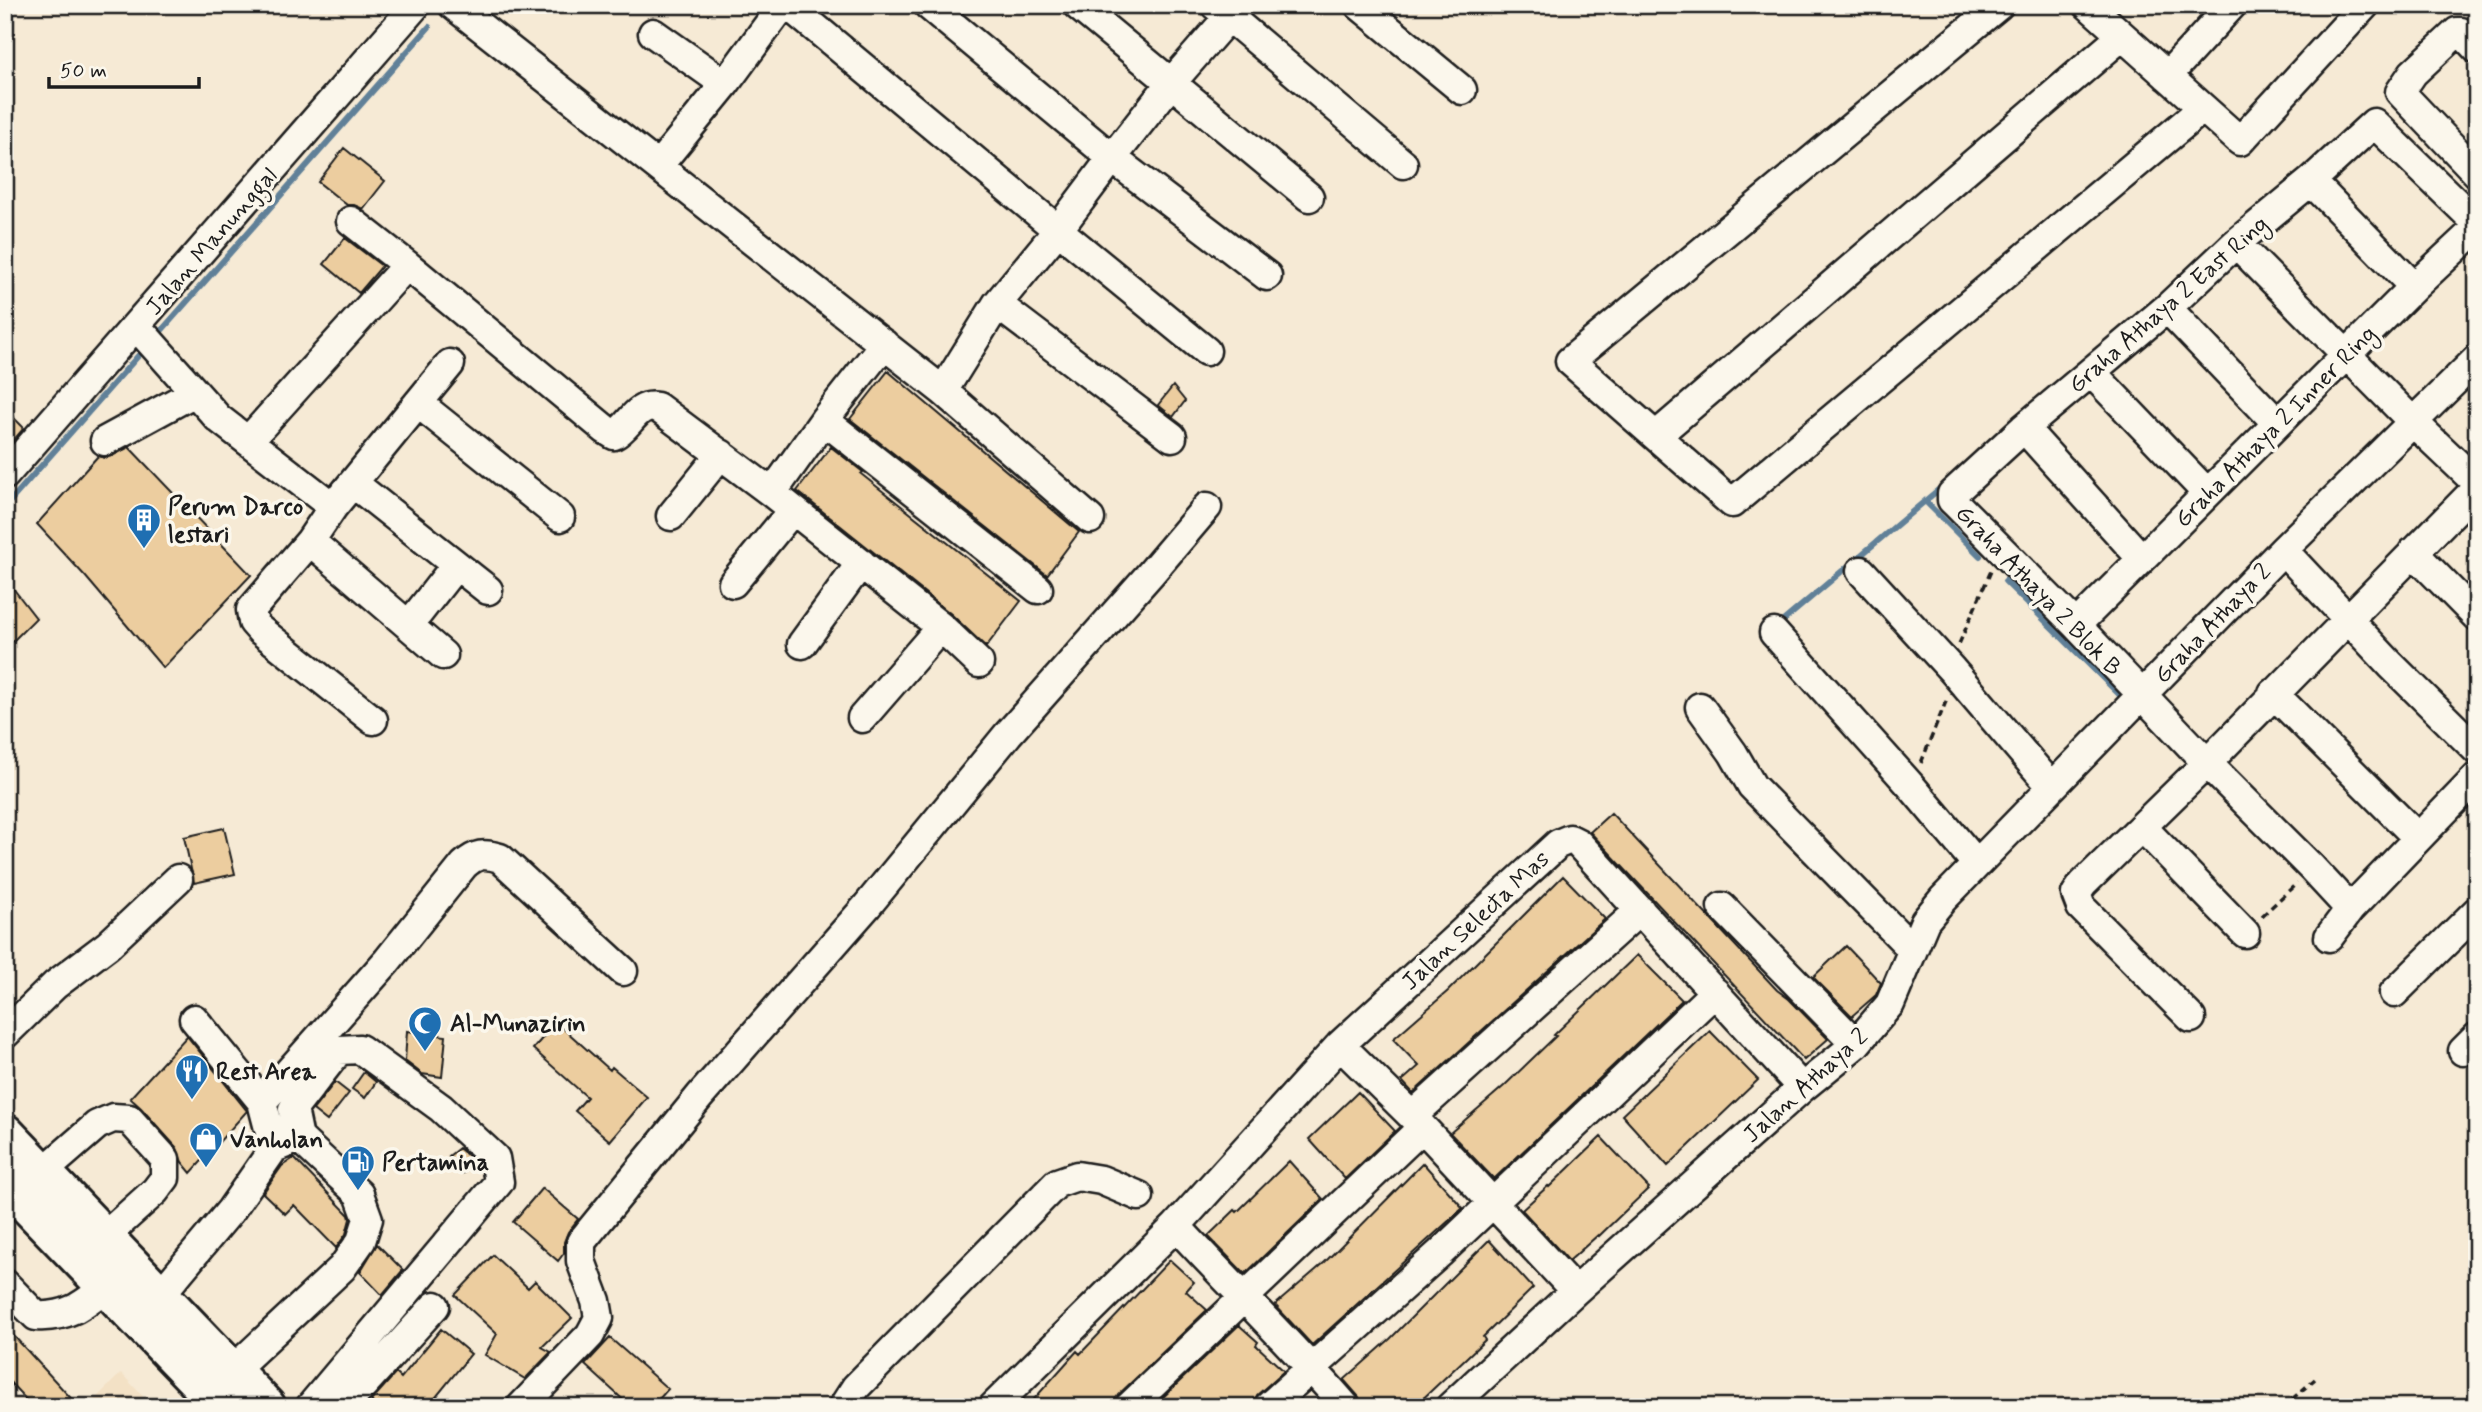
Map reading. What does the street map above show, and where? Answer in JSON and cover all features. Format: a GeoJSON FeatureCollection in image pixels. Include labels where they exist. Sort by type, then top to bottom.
{"type":"FeatureCollection","features":[{"type":"Feature","properties":{"kind":"highway"},"geometry":{"type":"LineString","coordinates":[[5,1134],[266,1407]]}},
{"type":"Feature","properties":{"kind":"highway"},"geometry":{"type":"LineString","coordinates":[[5,1181],[223,1407]]}},
{"type":"Feature","properties":{"kind":"street","name":"Jalan Manunggal"},"geometry":{"type":"LineString","coordinates":[[5,475],[416,5]]}},
{"type":"Feature","properties":{"kind":"street"},"geometry":{"type":"LineString","coordinates":[[453,5],[943,391],[1090,519]]}},
{"type":"Feature","properties":{"kind":"street"},"geometry":{"type":"LineString","coordinates":[[658,166],[785,5],[1206,351]]}},
{"type":"Feature","properties":{"kind":"street"},"geometry":{"type":"LineString","coordinates":[[928,5],[1112,158],[1267,276]]}},
{"type":"Feature","properties":{"kind":"street"},"geometry":{"type":"LineString","coordinates":[[1077,5],[1309,197]]}},
{"type":"Feature","properties":{"kind":"street"},"geometry":{"type":"LineString","coordinates":[[1359,5],[1462,90]]}},
{"type":"Feature","properties":{"kind":"street"},"geometry":{"type":"LineString","coordinates":[[1999,5],[1570,361],[1732,503],[2203,108]]}},
{"type":"Feature","properties":{"kind":"street"},"geometry":{"type":"LineString","coordinates":[[2167,76],[2232,5]]}},
{"type":"Feature","properties":{"kind":"street"},"geometry":{"type":"LineString","coordinates":[[2095,8],[2122,36],[2240,141],[2365,5]]}},
{"type":"Feature","properties":{"kind":"street"},"geometry":{"type":"LineString","coordinates":[[943,391],[997,304],[1058,230],[1228,9],[1403,164]]}},
{"type":"Feature","properties":{"kind":"street"},"geometry":{"type":"LineString","coordinates":[[2477,49],[2457,32],[2413,73],[2400,92],[2477,173]]}},
{"type":"Feature","properties":{"kind":"street"},"geometry":{"type":"LineString","coordinates":[[653,33],[725,84]]}},
{"type":"Feature","properties":{"kind":"street"},"geometry":{"type":"LineString","coordinates":[[1656,436],[2122,36]]}},
{"type":"Feature","properties":{"kind":"street","name":"Graha Athaya 2 East Ring"},"geometry":{"type":"LineString","coordinates":[[1962,483],[2167,309],[2236,243],[2311,181],[2373,124],[2380,127],[2477,226]]}},
{"type":"Feature","properties":{"kind":"street"},"geometry":{"type":"LineString","coordinates":[[2311,181],[2414,287]]}},
{"type":"Feature","properties":{"kind":"street"},"geometry":{"type":"LineString","coordinates":[[351,221],[606,430],[614,435],[641,409],[657,407],[941,627],[979,663]]}},
{"type":"Feature","properties":{"kind":"street","name":"Graha Athaya 2 Inner Ring"},"geometry":{"type":"LineString","coordinates":[[2076,625],[2477,226]]}},
{"type":"Feature","properties":{"kind":"street"},"geometry":{"type":"LineString","coordinates":[[2236,243],[2477,483]]}},
{"type":"Feature","properties":{"kind":"street"},"geometry":{"type":"LineString","coordinates":[[248,441],[407,265]]}},
{"type":"Feature","properties":{"kind":"street"},"geometry":{"type":"LineString","coordinates":[[997,304],[1172,437]]}},
{"type":"Feature","properties":{"kind":"street"},"geometry":{"type":"LineString","coordinates":[[2167,309],[2277,423]]}},
{"type":"Feature","properties":{"kind":"street"},"geometry":{"type":"LineString","coordinates":[[137,327],[218,418],[333,506]]}},
{"type":"Feature","properties":{"kind":"street"},"geometry":{"type":"LineString","coordinates":[[733,583],[782,502],[824,420],[884,344]]}},
{"type":"Feature","properties":{"kind":"street","name":"Graha Athaya 2"},"geometry":{"type":"LineString","coordinates":[[2141,695],[2283,550],[2477,359]]}},
{"type":"Feature","properties":{"kind":"street"},"geometry":{"type":"LineString","coordinates":[[373,720],[260,630],[253,622],[251,610],[310,541],[333,506],[450,364]]}},
{"type":"Feature","properties":{"kind":"street"},"geometry":{"type":"LineString","coordinates":[[2092,373],[2207,493]]}},
{"type":"Feature","properties":{"kind":"street"},"geometry":{"type":"LineString","coordinates":[[105,441],[195,393]]}},
{"type":"Feature","properties":{"kind":"street"},"geometry":{"type":"LineString","coordinates":[[418,403],[560,517]]}},
{"type":"Feature","properties":{"kind":"street"},"geometry":{"type":"LineString","coordinates":[[824,420],[1038,589]]}},
{"type":"Feature","properties":{"kind":"street"},"geometry":{"type":"LineString","coordinates":[[2024,428],[2142,559]]}},
{"type":"Feature","properties":{"kind":"street"},"geometry":{"type":"LineString","coordinates":[[671,516],[721,454]]}},
{"type":"Feature","properties":{"kind":"street"},"geometry":{"type":"LineString","coordinates":[[353,483],[488,590]]}},
{"type":"Feature","properties":{"kind":"street","name":"Graha Athaya 2 Blok B"},"geometry":{"type":"LineString","coordinates":[[1962,483],[1952,494],[1952,499],[2350,909]]}},
{"type":"Feature","properties":{"kind":"street"},"geometry":{"type":"LineString","coordinates":[[2191,1018],[2077,900],[2076,894],[2477,488]]}},
{"type":"Feature","properties":{"kind":"street"},"geometry":{"type":"LineString","coordinates":[[521,1407],[590,1335],[598,1318],[596,1301],[581,1261],[581,1242],[700,1096],[867,906],[1008,734],[1207,507]]}},
{"type":"Feature","properties":{"kind":"street"},"geometry":{"type":"LineString","coordinates":[[310,541],[443,655]]}},
{"type":"Feature","properties":{"kind":"street","name":"Graha Athaya 2"},"geometry":{"type":"LineString","coordinates":[[2283,550],[2347,620],[2477,750]]}},
{"type":"Feature","properties":{"kind":"street"},"geometry":{"type":"LineString","coordinates":[[2413,552],[2477,617]]}},
{"type":"Feature","properties":{"kind":"street"},"geometry":{"type":"LineString","coordinates":[[802,644],[860,563]]}},
{"type":"Feature","properties":{"kind":"street"},"geometry":{"type":"LineString","coordinates":[[409,625],[456,565]]}},
{"type":"Feature","properties":{"kind":"street"},"geometry":{"type":"LineString","coordinates":[[1861,571],[1952,670],[2052,787]]}},
{"type":"Feature","properties":{"kind":"street"},"geometry":{"type":"LineString","coordinates":[[862,718],[941,627]]}},
{"type":"Feature","properties":{"kind":"street"},"geometry":{"type":"LineString","coordinates":[[1774,634],[1911,786],[1976,863]]}},
{"type":"Feature","properties":{"kind":"street"},"geometry":{"type":"LineString","coordinates":[[2273,693],[2417,837]]}},
{"type":"Feature","properties":{"kind":"street","name":"Jalan Athaya 2"},"geometry":{"type":"LineString","coordinates":[[1450,1407],[1802,1088],[1856,1044],[1890,1004],[1925,921],[1976,863],[2141,695]]}},
{"type":"Feature","properties":{"kind":"street"},"geometry":{"type":"LineString","coordinates":[[1700,707],[1752,786],[1912,949]]}},
{"type":"Feature","properties":{"kind":"street"},"geometry":{"type":"LineString","coordinates":[[2329,937],[2371,886],[2477,777]]}},
{"type":"Feature","properties":{"kind":"street"},"geometry":{"type":"LineString","coordinates":[[2142,827],[2245,933]]}},
{"type":"Feature","properties":{"kind":"street","name":"Jalan Selecta Mas"},"geometry":{"type":"LineString","coordinates":[[992,1407],[1176,1226],[1340,1045],[1564,840],[1570,839],[1578,843],[1802,1088]]}},
{"type":"Feature","properties":{"kind":"street"},"geometry":{"type":"LineString","coordinates":[[262,1102],[387,961],[474,856],[486,854],[499,858],[623,971]]}},
{"type":"Feature","properties":{"kind":"street"},"geometry":{"type":"LineString","coordinates":[[5,1034],[55,985],[108,945],[178,879]]}},
{"type":"Feature","properties":{"kind":"street"},"geometry":{"type":"LineString","coordinates":[[1723,907],[1856,1044]]}},
{"type":"Feature","properties":{"kind":"street"},"geometry":{"type":"LineString","coordinates":[[1129,1407],[1417,1122],[1640,910]]}},
{"type":"Feature","properties":{"kind":"street"},"geometry":{"type":"LineString","coordinates":[[2394,993],[2477,911]]}},
{"type":"Feature","properties":{"kind":"street"},"geometry":{"type":"LineString","coordinates":[[1268,1407],[1440,1253],[1715,992]]}},
{"type":"Feature","properties":{"kind":"street"},"geometry":{"type":"LineString","coordinates":[[194,1019],[262,1102],[286,1143],[359,1194],[368,1219],[361,1241],[342,1268],[233,1370]]}},
{"type":"Feature","properties":{"kind":"street"},"geometry":{"type":"LineString","coordinates":[[1340,1045],[1417,1122],[1575,1291]]}},
{"type":"Feature","properties":{"kind":"street"},"geometry":{"type":"LineString","coordinates":[[160,1295],[286,1143],[293,1109],[338,1050],[360,1049],[441,1108],[495,1158],[499,1182],[310,1407]]}},
{"type":"Feature","properties":{"kind":"street"},"geometry":{"type":"LineString","coordinates":[[43,1172],[97,1125],[113,1118],[128,1119],[165,1159],[165,1178],[155,1191],[104,1237]]}},
{"type":"Feature","properties":{"kind":"street"},"geometry":{"type":"LineString","coordinates":[[843,1407],[856,1387],[1057,1184],[1077,1176],[1101,1180],[1139,1196]]}},
{"type":"Feature","properties":{"kind":"street"},"geometry":{"type":"LineString","coordinates":[[1176,1226],[1242,1298],[1311,1366],[1346,1407]]}},
{"type":"Feature","properties":{"kind":"street"},"geometry":{"type":"LineString","coordinates":[[5,1284],[36,1316],[56,1317],[81,1306],[107,1286]]}},
{"type":"Feature","properties":{"kind":"street"},"geometry":{"type":"LineString","coordinates":[[343,1407],[435,1306]]}},
{"type":"Feature","properties":{"kind":"path"},"geometry":{"type":"LineString","coordinates":[[2245,933],[2312,868]]}},
{"type":"Feature","properties":{"kind":"path"},"geometry":{"type":"LineString","coordinates":[[2283,1407],[2315,1379]]}},
{"type":"Feature","properties":{"kind":"shaded area"},"geometry":{"type":"Polygon","coordinates":[[[121,1373],[153,1407],[87,1407],[121,1373]]]}},
{"type":"Feature","properties":{"kind":"building"},"geometry":{"type":"Polygon","coordinates":[[[344,148],[385,181],[363,209],[347,205],[318,182],[344,148]]]}},
{"type":"Feature","properties":{"kind":"building"},"geometry":{"type":"Polygon","coordinates":[[[345,238],[382,266],[359,293],[324,264],[345,238]]]}},
{"type":"Feature","properties":{"kind":"building"},"geometry":{"type":"Polygon","coordinates":[[[888,371],[1079,532],[1047,575],[850,419],[888,371]]]}},
{"type":"Feature","properties":{"kind":"building"},"geometry":{"type":"Polygon","coordinates":[[[1173,386],[1185,401],[1173,417],[1158,405],[1173,386]]]}},
{"type":"Feature","properties":{"kind":"building"},"geometry":{"type":"Polygon","coordinates":[[[5,409],[24,428],[12,442],[5,436],[5,409]]]}},
{"type":"Feature","properties":{"kind":"building","name":"Perum Darco lestari"},"geometry":{"type":"Polygon","coordinates":[[[129,447],[251,575],[163,668],[37,524],[98,456],[112,456],[129,447]]]}},
{"type":"Feature","properties":{"kind":"building"},"geometry":{"type":"Polygon","coordinates":[[[831,447],[1021,601],[986,647],[951,614],[797,491],[831,447]]]}},
{"type":"Feature","properties":{"kind":"building"},"geometry":{"type":"Polygon","coordinates":[[[5,578],[36,618],[5,649],[5,578]]]}},
{"type":"Feature","properties":{"kind":"building"},"geometry":{"type":"Polygon","coordinates":[[[1611,813],[1777,990],[1828,1039],[1804,1060],[1590,832],[1611,813]]]}},
{"type":"Feature","properties":{"kind":"building"},"geometry":{"type":"Polygon","coordinates":[[[224,828],[235,874],[194,883],[184,837],[224,828]]]}},
{"type":"Feature","properties":{"kind":"building"},"geometry":{"type":"Polygon","coordinates":[[[1563,876],[1605,919],[1413,1093],[1402,1081],[1419,1066],[1393,1039],[1448,991],[1563,876]]]}},
{"type":"Feature","properties":{"kind":"building"},"geometry":{"type":"Polygon","coordinates":[[[1846,946],[1881,983],[1876,995],[1852,1016],[1813,977],[1846,946]]]}},
{"type":"Feature","properties":{"kind":"building"},"geometry":{"type":"Polygon","coordinates":[[[1637,955],[1682,1000],[1494,1179],[1450,1133],[1504,1086],[1637,955]]]}},
{"type":"Feature","properties":{"kind":"building"},"geometry":{"type":"Polygon","coordinates":[[[556,1022],[610,1070],[612,1067],[647,1097],[610,1141],[575,1111],[587,1097],[533,1049],[556,1022]]]}},
{"type":"Feature","properties":{"kind":"building","name":"Al-Munazirin"},"geometry":{"type":"Polygon","coordinates":[[[407,1031],[446,1036],[442,1077],[422,1074],[405,1061],[407,1031]]]}},
{"type":"Feature","properties":{"kind":"building"},"geometry":{"type":"Polygon","coordinates":[[[1710,1031],[1758,1080],[1668,1166],[1622,1115],[1710,1031]]]}},
{"type":"Feature","properties":{"kind":"building","name":"Rest Area"},"geometry":{"type":"Polygon","coordinates":[[[187,1036],[247,1111],[191,1173],[182,1162],[177,1148],[130,1098],[187,1036]]]}},
{"type":"Feature","properties":{"kind":"building"},"geometry":{"type":"Polygon","coordinates":[[[364,1072],[376,1082],[365,1098],[352,1089],[364,1072]]]}},
{"type":"Feature","properties":{"kind":"building"},"geometry":{"type":"Polygon","coordinates":[[[335,1082],[349,1093],[327,1121],[313,1110],[335,1082]]]}},
{"type":"Feature","properties":{"kind":"building"},"geometry":{"type":"Polygon","coordinates":[[[1358,1092],[1395,1131],[1345,1179],[1309,1139],[1358,1092]]]}},
{"type":"Feature","properties":{"kind":"building"},"geometry":{"type":"Polygon","coordinates":[[[1601,1137],[1649,1188],[1569,1261],[1522,1210],[1601,1137]]]}},
{"type":"Feature","properties":{"kind":"building"},"geometry":{"type":"Polygon","coordinates":[[[459,1148],[476,1163],[463,1173],[449,1156],[459,1148]]]}},
{"type":"Feature","properties":{"kind":"building"},"geometry":{"type":"Polygon","coordinates":[[[294,1158],[349,1215],[346,1234],[336,1248],[294,1205],[285,1214],[263,1193],[282,1166],[294,1158]]]}},
{"type":"Feature","properties":{"kind":"building"},"geometry":{"type":"Polygon","coordinates":[[[1289,1161],[1323,1199],[1245,1274],[1208,1236],[1289,1161]]]}},
{"type":"Feature","properties":{"kind":"building"},"geometry":{"type":"Polygon","coordinates":[[[1423,1163],[1463,1208],[1312,1345],[1275,1305],[1325,1262],[1423,1163]]]}},
{"type":"Feature","properties":{"kind":"building"},"geometry":{"type":"Polygon","coordinates":[[[542,1188],[578,1219],[568,1232],[564,1253],[558,1261],[513,1222],[542,1188]]]}},
{"type":"Feature","properties":{"kind":"building"},"geometry":{"type":"Polygon","coordinates":[[[1489,1240],[1533,1288],[1483,1337],[1485,1340],[1414,1407],[1362,1407],[1359,1397],[1344,1380],[1390,1339],[1489,1240]]]}},
{"type":"Feature","properties":{"kind":"building"},"geometry":{"type":"Polygon","coordinates":[[[377,1244],[403,1270],[382,1295],[360,1272],[377,1244]]]}},
{"type":"Feature","properties":{"kind":"building"},"geometry":{"type":"Polygon","coordinates":[[[493,1255],[528,1288],[535,1281],[572,1318],[542,1347],[551,1352],[525,1379],[485,1355],[497,1334],[455,1295],[493,1255]]]}},
{"type":"Feature","properties":{"kind":"building"},"geometry":{"type":"Polygon","coordinates":[[[1170,1260],[1194,1282],[1186,1291],[1207,1310],[1118,1395],[1113,1407],[1027,1407],[1077,1351],[1080,1354],[1170,1260]]]}},
{"type":"Feature","properties":{"kind":"building"},"geometry":{"type":"Polygon","coordinates":[[[1239,1325],[1284,1371],[1257,1395],[1252,1407],[1163,1407],[1158,1402],[1239,1325]]]}},
{"type":"Feature","properties":{"kind":"building"},"geometry":{"type":"Polygon","coordinates":[[[441,1329],[471,1354],[428,1407],[377,1407],[371,1401],[396,1373],[401,1378],[441,1329]]]}},
{"type":"Feature","properties":{"kind":"building"},"geometry":{"type":"Polygon","coordinates":[[[13,1335],[79,1407],[33,1407],[5,1377],[5,1348],[13,1335]]]}},
{"type":"Feature","properties":{"kind":"building"},"geometry":{"type":"Polygon","coordinates":[[[610,1338],[668,1389],[652,1407],[631,1407],[585,1365],[610,1338]]]}},
{"type":"Feature","properties":{"kind":"waterway"},"geometry":{"type":"LineString","coordinates":[[155,338],[429,27]]}},
{"type":"Feature","properties":{"kind":"waterway"},"geometry":{"type":"LineString","coordinates":[[5,507],[145,348]]}},
{"type":"Feature","properties":{"kind":"waterway"},"geometry":{"type":"LineString","coordinates":[[1944,485],[1925,501],[1980,556]]}},
{"type":"Feature","properties":{"kind":"waterway"},"geometry":{"type":"LineString","coordinates":[[1776,627],[1925,501]]}},
{"type":"Feature","properties":{"kind":"waterway"},"geometry":{"type":"LineString","coordinates":[[2005,581],[2126,701]]}},
{"type":"Feature","properties":{"kind":"place","name":"Perum Darco lestari"},"geometry":{"type":"Point","coordinates":[144,550]}},
{"type":"Feature","properties":{"kind":"place","name":"Al-Munazirin"},"geometry":{"type":"Point","coordinates":[425,1053]}},
{"type":"Feature","properties":{"kind":"place","name":"Rest Area"},"geometry":{"type":"Point","coordinates":[192,1101]}},
{"type":"Feature","properties":{"kind":"place","name":"Vanholan"},"geometry":{"type":"Point","coordinates":[206,1169]}},
{"type":"Feature","properties":{"kind":"place","name":"Pertamina"},"geometry":{"type":"Point","coordinates":[358,1192]}}]}
